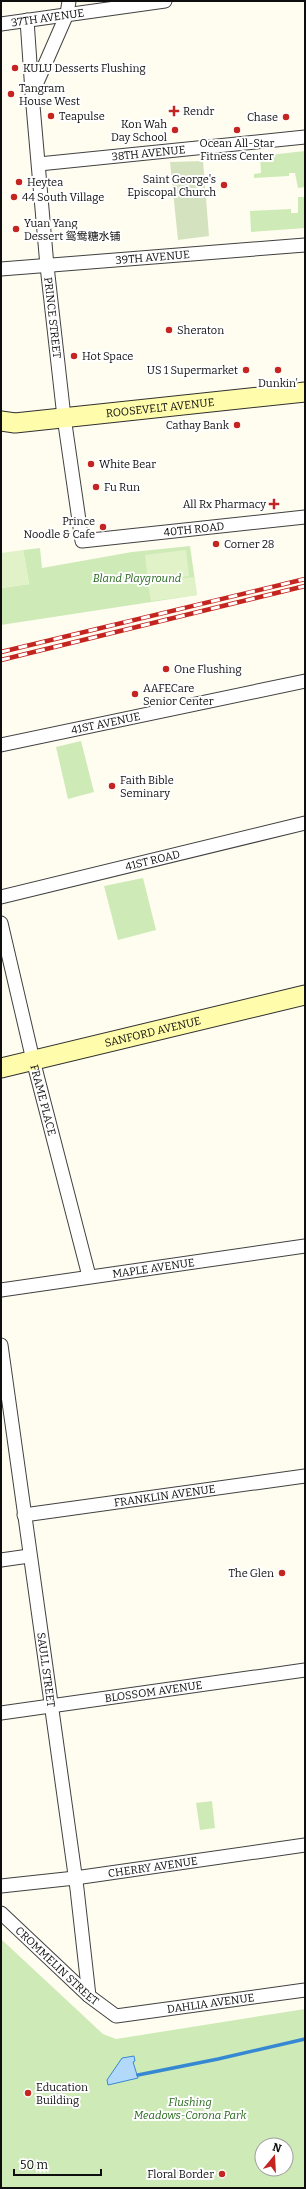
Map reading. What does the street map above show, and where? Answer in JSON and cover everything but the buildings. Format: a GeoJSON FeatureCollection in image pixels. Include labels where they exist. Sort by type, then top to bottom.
{"type":"FeatureCollection","features":[{"type":"Feature","properties":{"kind":"street","name":"PRINCE STREET"},"geometry":{"type":"LineString","coordinates":[[32,94],[67,14],[69,1]]}},
{"type":"Feature","properties":{"kind":"street","name":"37TH AVENUE"},"geometry":{"type":"LineString","coordinates":[[1,24],[165,1]]}},
{"type":"Feature","properties":{"kind":"street","name":"PRINCE STREET"},"geometry":{"type":"LineString","coordinates":[[27,20],[47,266],[64,417],[82,541]]}},
{"type":"Feature","properties":{"kind":"street","name":"38TH AVENUE"},"geometry":{"type":"LineString","coordinates":[[39,164],[305,137]]}},
{"type":"Feature","properties":{"kind":"street","name":"39TH AVENUE"},"geometry":{"type":"LineString","coordinates":[[1,269],[305,245]]}},
{"type":"Feature","properties":{"kind":"street","name":"ROOSEVELT AVENUE"},"geometry":{"type":"LineString","coordinates":[[6,424],[305,392]]}},
{"type":"Feature","properties":{"kind":"street","name":"40TH ROAD"},"geometry":{"type":"LineString","coordinates":[[82,541],[305,517]]}},
{"type":"Feature","properties":{"kind":"street","name":"41ST AVENUE"},"geometry":{"type":"LineString","coordinates":[[1,745],[305,681]]}},
{"type":"Feature","properties":{"kind":"street","name":"41ST ROAD"},"geometry":{"type":"LineString","coordinates":[[1,897],[305,823]]}},
{"type":"Feature","properties":{"kind":"street","name":"FRAME PLACE"},"geometry":{"type":"LineString","coordinates":[[1,923],[33,1060],[89,1276]]}},
{"type":"Feature","properties":{"kind":"street","name":"SANFORD AVENUE"},"geometry":{"type":"LineString","coordinates":[[1,1068],[305,995]]}},
{"type":"Feature","properties":{"kind":"street","name":"MAPLE AVENUE"},"geometry":{"type":"LineString","coordinates":[[1,1290],[89,1276],[305,1246]]}},
{"type":"Feature","properties":{"kind":"street","name":"SAULL STREET"},"geometry":{"type":"LineString","coordinates":[[1,1345],[7,1426],[24,1515],[75,1878],[89,1996]]}},
{"type":"Feature","properties":{"kind":"street","name":"FRANKLIN AVENUE"},"geometry":{"type":"LineString","coordinates":[[24,1515],[305,1476]]}},
{"type":"Feature","properties":{"kind":"street"},"geometry":{"type":"LineString","coordinates":[[1,1560],[29,1556]]}},
{"type":"Feature","properties":{"kind":"street","name":"BLOSSOM AVENUE"},"geometry":{"type":"LineString","coordinates":[[1,1713],[305,1670]]}},
{"type":"Feature","properties":{"kind":"street","name":"CHERRY AVENUE"},"geometry":{"type":"LineString","coordinates":[[1,1886],[75,1878],[305,1845]]}},
{"type":"Feature","properties":{"kind":"street","name":"CROMMELIN STREET"},"geometry":{"type":"LineString","coordinates":[[1,1913],[89,1996],[116,2016]]}},
{"type":"Feature","properties":{"kind":"street","name":"DAHLIA AVENUE"},"geometry":{"type":"LineString","coordinates":[[116,2016],[305,1990]]}},
{"type":"Feature","properties":{"kind":"green space"},"geometry":{"type":"Polygon","coordinates":[[[305,151],[305,187],[298,188],[295,173],[289,173],[289,176],[254,178],[254,174],[261,173],[260,156],[305,151]]]}},
{"type":"Feature","properties":{"kind":"green space"},"geometry":{"type":"Polygon","coordinates":[[[203,161],[209,236],[178,240],[170,162],[203,161]]]}},
{"type":"Feature","properties":{"kind":"green space"},"geometry":{"type":"Polygon","coordinates":[[[298,197],[305,197],[305,228],[251,232],[250,211],[291,209],[291,213],[298,213],[298,197]]]}},
{"type":"Feature","properties":{"kind":"green space","name":"Bland Playground"},"geometry":{"type":"Polygon","coordinates":[[[190,546],[197,595],[1,625],[1,588],[29,584],[23,550],[40,548],[42,568],[132,552],[190,546]]]}},
{"type":"Feature","properties":{"kind":"green space"},"geometry":{"type":"Polygon","coordinates":[[[23,550],[29,584],[1,588],[1,553],[23,550]]]}},
{"type":"Feature","properties":{"kind":"green space"},"geometry":{"type":"Polygon","coordinates":[[[186,550],[189,576],[148,581],[145,555],[186,550]]]}},
{"type":"Feature","properties":{"kind":"green space"},"geometry":{"type":"Polygon","coordinates":[[[194,577],[197,595],[151,601],[148,583],[194,577]]]}},
{"type":"Feature","properties":{"kind":"green space"},"geometry":{"type":"Polygon","coordinates":[[[81,741],[94,792],[68,799],[56,747],[81,741]]]}},
{"type":"Feature","properties":{"kind":"green space"},"geometry":{"type":"Polygon","coordinates":[[[143,878],[156,930],[118,940],[104,886],[143,878]]]}},
{"type":"Feature","properties":{"kind":"green space"},"geometry":{"type":"Polygon","coordinates":[[[212,1801],[215,1828],[200,1830],[196,1803],[212,1801]]]}},
{"type":"Feature","properties":{"kind":"green space","name":"Flushing Meadows-Corona Park"},"geometry":{"type":"Polygon","coordinates":[[[1,1939],[103,2034],[116,2039],[305,2009],[305,2188],[1,2188],[1,1939]]]}},
{"type":"Feature","properties":{"kind":"water"},"geometry":{"type":"Polygon","coordinates":[[[134,2056],[135,2061],[133,2062],[138,2078],[108,2085],[107,2080],[122,2058],[134,2056]]]}},
{"type":"Feature","properties":{"kind":"waterway"},"geometry":{"type":"LineString","coordinates":[[138,2075],[218,2059],[305,2039]]}},
{"type":"Feature","properties":{"kind":"railway"},"geometry":{"type":"LineString","coordinates":[[1,652],[305,579]]}},
{"type":"Feature","properties":{"kind":"railway"},"geometry":{"type":"LineString","coordinates":[[1,660],[305,586]]}},
{"type":"Feature","properties":{"kind":"place","name":"KULU Desserts Flushing"},"geometry":{"type":"Point","coordinates":[15,68]}},
{"type":"Feature","properties":{"kind":"place","name":"Tangram House West"},"geometry":{"type":"Point","coordinates":[11,94]}},
{"type":"Feature","properties":{"kind":"place","name":"Rendr"},"geometry":{"type":"Point","coordinates":[174,111]}},
{"type":"Feature","properties":{"kind":"place","name":"Teapulse"},"geometry":{"type":"Point","coordinates":[51,116]}},
{"type":"Feature","properties":{"kind":"place","name":"Chase"},"geometry":{"type":"Point","coordinates":[286,117]}},
{"type":"Feature","properties":{"kind":"place","name":"Kon Wah Day School"},"geometry":{"type":"Point","coordinates":[175,130]}},
{"type":"Feature","properties":{"kind":"place","name":"Ocean All-Star Fitness Center"},"geometry":{"type":"Point","coordinates":[237,130]}},
{"type":"Feature","properties":{"kind":"place","name":"Heytea"},"geometry":{"type":"Point","coordinates":[19,182]}},
{"type":"Feature","properties":{"kind":"place","name":"Saint George's Episcopal Church"},"geometry":{"type":"Point","coordinates":[224,185]}},
{"type":"Feature","properties":{"kind":"place","name":"44 South Village"},"geometry":{"type":"Point","coordinates":[14,197]}},
{"type":"Feature","properties":{"kind":"place","name":"Yuan Yang Dessert 鸳鸯糖水铺"},"geometry":{"type":"Point","coordinates":[16,229]}},
{"type":"Feature","properties":{"kind":"place","name":"Sheraton"},"geometry":{"type":"Point","coordinates":[169,330]}},
{"type":"Feature","properties":{"kind":"place","name":"Hot Space"},"geometry":{"type":"Point","coordinates":[74,356]}},
{"type":"Feature","properties":{"kind":"place","name":"US 1 Supermarket"},"geometry":{"type":"Point","coordinates":[246,370]}},
{"type":"Feature","properties":{"kind":"place","name":"Dunkin'"},"geometry":{"type":"Point","coordinates":[278,370]}},
{"type":"Feature","properties":{"kind":"place","name":"Cathay Bank"},"geometry":{"type":"Point","coordinates":[237,425]}},
{"type":"Feature","properties":{"kind":"place","name":"White Bear"},"geometry":{"type":"Point","coordinates":[91,464]}},
{"type":"Feature","properties":{"kind":"place","name":"Fu Run"},"geometry":{"type":"Point","coordinates":[96,487]}},
{"type":"Feature","properties":{"kind":"place","name":"All Rx Pharmacy"},"geometry":{"type":"Point","coordinates":[274,504]}},
{"type":"Feature","properties":{"kind":"place","name":"Prince Noodle & Cafe"},"geometry":{"type":"Point","coordinates":[103,527]}},
{"type":"Feature","properties":{"kind":"place","name":"Corner 28"},"geometry":{"type":"Point","coordinates":[216,544]}},
{"type":"Feature","properties":{"kind":"place","name":"One Flushing"},"geometry":{"type":"Point","coordinates":[166,669]}},
{"type":"Feature","properties":{"kind":"place","name":"AAFECare Senior Center"},"geometry":{"type":"Point","coordinates":[135,694]}},
{"type":"Feature","properties":{"kind":"place","name":"Faith Bible Seminary"},"geometry":{"type":"Point","coordinates":[112,786]}},
{"type":"Feature","properties":{"kind":"place","name":"The Glen"},"geometry":{"type":"Point","coordinates":[282,1573]}},
{"type":"Feature","properties":{"kind":"place","name":"Education Building"},"geometry":{"type":"Point","coordinates":[28,2093]}},
{"type":"Feature","properties":{"kind":"place","name":"Floral Border"},"geometry":{"type":"Point","coordinates":[222,2174]}}]}
